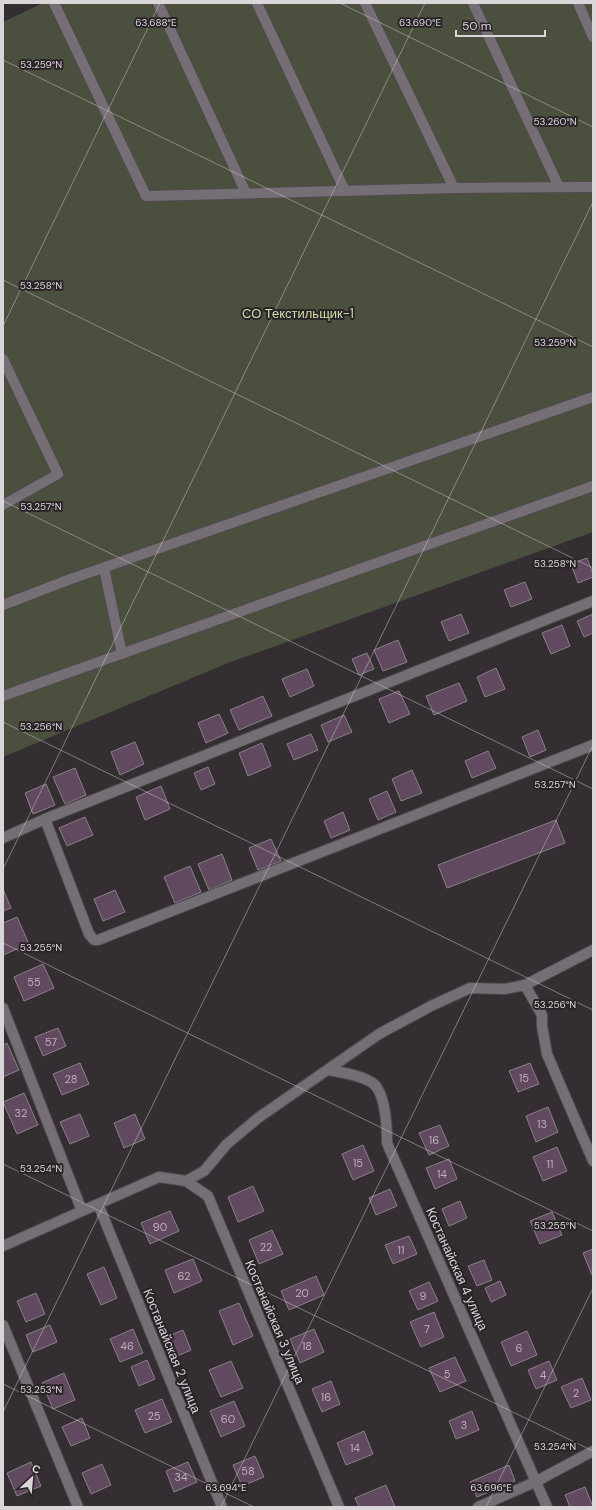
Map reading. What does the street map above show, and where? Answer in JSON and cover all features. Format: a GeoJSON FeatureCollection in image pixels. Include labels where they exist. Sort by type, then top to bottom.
{"type":"FeatureCollection","features":[{"type":"Feature","properties":{"kind":"street"},"geometry":{"type":"LineString","coordinates":[[54,3],[146,196],[454,188],[593,187]]}},
{"type":"Feature","properties":{"kind":"street"},"geometry":{"type":"LineString","coordinates":[[158,3],[246,194]]}},
{"type":"Feature","properties":{"kind":"street"},"geometry":{"type":"LineString","coordinates":[[257,3],[345,191]]}},
{"type":"Feature","properties":{"kind":"street"},"geometry":{"type":"LineString","coordinates":[[365,3],[454,188]]}},
{"type":"Feature","properties":{"kind":"street"},"geometry":{"type":"LineString","coordinates":[[473,3],[559,187]]}},
{"type":"Feature","properties":{"kind":"street"},"geometry":{"type":"LineString","coordinates":[[578,3],[593,36]]}},
{"type":"Feature","properties":{"kind":"street"},"geometry":{"type":"LineString","coordinates":[[3,359],[58,474],[3,505]]}},
{"type":"Feature","properties":{"kind":"street"},"geometry":{"type":"LineString","coordinates":[[3,605],[104,568],[593,397]]}},
{"type":"Feature","properties":{"kind":"street"},"geometry":{"type":"LineString","coordinates":[[3,696],[593,486]]}},
{"type":"Feature","properties":{"kind":"street"},"geometry":{"type":"LineString","coordinates":[[104,568],[122,654]]}},
{"type":"Feature","properties":{"kind":"street"},"geometry":{"type":"LineString","coordinates":[[3,838],[45,819],[593,601]]}},
{"type":"Feature","properties":{"kind":"street"},"geometry":{"type":"LineString","coordinates":[[45,819],[89,934],[94,940],[98,940],[593,745]]}},
{"type":"Feature","properties":{"kind":"street"},"geometry":{"type":"LineString","coordinates":[[186,1181],[204,1171],[227,1144],[258,1118],[379,1034],[431,1006],[470,988],[504,989],[525,985],[593,950]]}},
{"type":"Feature","properties":{"kind":"street"},"geometry":{"type":"LineString","coordinates":[[525,985],[542,1015],[542,1026],[547,1054],[593,1161]]}},
{"type":"Feature","properties":{"kind":"street"},"geometry":{"type":"LineString","coordinates":[[3,1008],[82,1211]]}},
{"type":"Feature","properties":{"kind":"street","name":"Костанайская 4 улица"},"geometry":{"type":"LineString","coordinates":[[328,1070],[343,1072],[360,1077],[375,1085],[383,1103],[387,1127],[387,1143],[547,1507]]}},
{"type":"Feature","properties":{"kind":"street","name":"Костанайская 3 улица"},"geometry":{"type":"LineString","coordinates":[[98,1204],[159,1177],[186,1181],[208,1196],[339,1507]]}},
{"type":"Feature","properties":{"kind":"street"},"geometry":{"type":"LineString","coordinates":[[3,1246],[98,1204]]}},
{"type":"Feature","properties":{"kind":"street","name":"Костанайская 2 улица"},"geometry":{"type":"LineString","coordinates":[[98,1204],[222,1507]]}},
{"type":"Feature","properties":{"kind":"street"},"geometry":{"type":"LineString","coordinates":[[3,1325],[78,1507]]}},
{"type":"Feature","properties":{"kind":"street"},"geometry":{"type":"LineString","coordinates":[[478,1507],[535,1482],[593,1451]]}},
{"type":"Feature","properties":{"kind":"green space","name":"СО Текстильщик-1"},"geometry":{"type":"Polygon","coordinates":[[[43,3],[593,3],[593,532],[228,663],[3,757],[3,22],[43,3]]]}},
{"type":"Feature","properties":{"kind":"building"},"geometry":{"type":"Polygon","coordinates":[[[587,558],[593,577],[578,583],[571,564],[587,558]]]}},
{"type":"Feature","properties":{"kind":"building"},"geometry":{"type":"Polygon","coordinates":[[[525,582],[532,599],[511,607],[504,590],[525,582]]]}},
{"type":"Feature","properties":{"kind":"building"},"geometry":{"type":"Polygon","coordinates":[[[461,614],[469,633],[449,641],[441,622],[461,614]]]}},
{"type":"Feature","properties":{"kind":"building"},"geometry":{"type":"Polygon","coordinates":[[[593,614],[593,633],[584,637],[577,621],[593,614]]]}},
{"type":"Feature","properties":{"kind":"building"},"geometry":{"type":"Polygon","coordinates":[[[562,625],[570,646],[551,654],[542,633],[562,625]]]}},
{"type":"Feature","properties":{"kind":"building"},"geometry":{"type":"Polygon","coordinates":[[[398,640],[407,662],[383,671],[374,650],[398,640]]]}},
{"type":"Feature","properties":{"kind":"building"},"geometry":{"type":"Polygon","coordinates":[[[367,653],[374,669],[359,675],[352,659],[367,653]]]}},
{"type":"Feature","properties":{"kind":"building"},"geometry":{"type":"Polygon","coordinates":[[[496,668],[505,689],[485,697],[477,677],[496,668]]]}},
{"type":"Feature","properties":{"kind":"building"},"geometry":{"type":"Polygon","coordinates":[[[307,669],[314,686],[290,697],[282,679],[307,669]]]}},
{"type":"Feature","properties":{"kind":"building"},"geometry":{"type":"Polygon","coordinates":[[[459,683],[467,701],[434,715],[426,696],[459,683]]]}},
{"type":"Feature","properties":{"kind":"building"},"geometry":{"type":"Polygon","coordinates":[[[399,691],[410,714],[389,723],[379,699],[399,691]]]}},
{"type":"Feature","properties":{"kind":"building"},"geometry":{"type":"Polygon","coordinates":[[[263,696],[272,716],[239,730],[230,710],[263,696]]]}},
{"type":"Feature","properties":{"kind":"building"},"geometry":{"type":"Polygon","coordinates":[[[219,714],[228,733],[206,743],[198,723],[219,714]]]}},
{"type":"Feature","properties":{"kind":"building"},"geometry":{"type":"Polygon","coordinates":[[[344,715],[352,732],[328,742],[321,725],[344,715]]]}},
{"type":"Feature","properties":{"kind":"building"},"geometry":{"type":"Polygon","coordinates":[[[538,730],[546,750],[530,757],[522,737],[538,730]]]}},
{"type":"Feature","properties":{"kind":"building"},"geometry":{"type":"Polygon","coordinates":[[[311,734],[318,750],[294,760],[287,744],[311,734]]]}},
{"type":"Feature","properties":{"kind":"building"},"geometry":{"type":"Polygon","coordinates":[[[135,742],[144,764],[120,775],[111,752],[135,742]]]}},
{"type":"Feature","properties":{"kind":"building"},"geometry":{"type":"Polygon","coordinates":[[[262,743],[271,766],[248,776],[239,753],[262,743]]]}},
{"type":"Feature","properties":{"kind":"building"},"geometry":{"type":"Polygon","coordinates":[[[488,751],[496,768],[472,778],[465,761],[488,751]]]}},
{"type":"Feature","properties":{"kind":"building"},"geometry":{"type":"Polygon","coordinates":[[[208,767],[215,784],[201,790],[194,773],[208,767]]]}},
{"type":"Feature","properties":{"kind":"building"},"geometry":{"type":"Polygon","coordinates":[[[75,768],[86,795],[65,804],[53,777],[75,768]]]}},
{"type":"Feature","properties":{"kind":"building"},"geometry":{"type":"Polygon","coordinates":[[[412,770],[422,793],[401,801],[392,779],[412,770]]]}},
{"type":"Feature","properties":{"kind":"building"},"geometry":{"type":"Polygon","coordinates":[[[46,784],[55,805],[33,814],[25,793],[46,784]]]}},
{"type":"Feature","properties":{"kind":"building"},"geometry":{"type":"Polygon","coordinates":[[[161,786],[170,809],[145,820],[136,797],[161,786]]]}},
{"type":"Feature","properties":{"kind":"building"},"geometry":{"type":"Polygon","coordinates":[[[387,791],[396,812],[378,820],[369,799],[387,791]]]}},
{"type":"Feature","properties":{"kind":"building"},"geometry":{"type":"Polygon","coordinates":[[[343,812],[350,830],[331,838],[324,821],[343,812]]]}},
{"type":"Feature","properties":{"kind":"building"},"geometry":{"type":"Polygon","coordinates":[[[85,817],[93,835],[67,846],[59,828],[85,817]]]}},
{"type":"Feature","properties":{"kind":"building"},"geometry":{"type":"Polygon","coordinates":[[[556,820],[565,843],[447,888],[438,865],[556,820]]]}},
{"type":"Feature","properties":{"kind":"building"},"geometry":{"type":"Polygon","coordinates":[[[271,839],[281,861],[258,870],[249,848],[271,839]]]}},
{"type":"Feature","properties":{"kind":"building"},"geometry":{"type":"Polygon","coordinates":[[[222,854],[232,880],[209,890],[198,864],[222,854]]]}},
{"type":"Feature","properties":{"kind":"building"},"geometry":{"type":"Polygon","coordinates":[[[190,866],[201,892],[175,903],[164,877],[190,866]]]}},
{"type":"Feature","properties":{"kind":"building"},"geometry":{"type":"Polygon","coordinates":[[[3,889],[11,908],[3,911],[3,889]]]}},
{"type":"Feature","properties":{"kind":"building"},"geometry":{"type":"Polygon","coordinates":[[[115,890],[125,912],[103,921],[94,899],[115,890]]]}},
{"type":"Feature","properties":{"kind":"building"},"geometry":{"type":"Polygon","coordinates":[[[17,917],[29,944],[3,955],[3,923],[17,917]]]}},
{"type":"Feature","properties":{"kind":"building"},"geometry":{"type":"Polygon","coordinates":[[[43,964],[54,988],[24,1001],[14,977],[43,964]]]}},
{"type":"Feature","properties":{"kind":"building"},"geometry":{"type":"Polygon","coordinates":[[[58,1028],[66,1046],[43,1056],[35,1037],[58,1028]]]}},
{"type":"Feature","properties":{"kind":"building"},"geometry":{"type":"Polygon","coordinates":[[[7,1043],[19,1070],[3,1077],[3,1045],[7,1043]]]}},
{"type":"Feature","properties":{"kind":"building"},"geometry":{"type":"Polygon","coordinates":[[[80,1063],[89,1084],[62,1095],[53,1074],[80,1063]]]}},
{"type":"Feature","properties":{"kind":"building"},"geometry":{"type":"Polygon","coordinates":[[[530,1063],[539,1084],[518,1092],[509,1071],[530,1063]]]}},
{"type":"Feature","properties":{"kind":"building"},"geometry":{"type":"Polygon","coordinates":[[[24,1093],[38,1125],[17,1134],[3,1102],[24,1093]]]}},
{"type":"Feature","properties":{"kind":"building"},"geometry":{"type":"Polygon","coordinates":[[[548,1107],[558,1132],[536,1142],[526,1116],[548,1107]]]}},
{"type":"Feature","properties":{"kind":"building"},"geometry":{"type":"Polygon","coordinates":[[[80,1114],[89,1136],[70,1144],[60,1122],[80,1114]]]}},
{"type":"Feature","properties":{"kind":"building"},"geometry":{"type":"Polygon","coordinates":[[[135,1114],[145,1139],[124,1148],[114,1123],[135,1114]]]}},
{"type":"Feature","properties":{"kind":"building"},"geometry":{"type":"Polygon","coordinates":[[[440,1125],[449,1146],[429,1155],[419,1133],[440,1125]]]}},
{"type":"Feature","properties":{"kind":"building"},"geometry":{"type":"Polygon","coordinates":[[[363,1145],[374,1171],[353,1180],[342,1154],[363,1145]]]}},
{"type":"Feature","properties":{"kind":"building"},"geometry":{"type":"Polygon","coordinates":[[[557,1147],[567,1171],[543,1181],[533,1157],[557,1147]]]}},
{"type":"Feature","properties":{"kind":"building"},"geometry":{"type":"Polygon","coordinates":[[[449,1159],[457,1179],[435,1189],[426,1168],[449,1159]]]}},
{"type":"Feature","properties":{"kind":"building"},"geometry":{"type":"Polygon","coordinates":[[[253,1186],[264,1211],[238,1222],[228,1197],[253,1186]]]}},
{"type":"Feature","properties":{"kind":"building"},"geometry":{"type":"Polygon","coordinates":[[[390,1189],[397,1206],[376,1215],[369,1198],[390,1189]]]}},
{"type":"Feature","properties":{"kind":"building"},"geometry":{"type":"Polygon","coordinates":[[[460,1201],[467,1218],[449,1226],[442,1209],[460,1201]]]}},
{"type":"Feature","properties":{"kind":"building"},"geometry":{"type":"Polygon","coordinates":[[[170,1211],[179,1231],[150,1244],[141,1223],[170,1211]]]}},
{"type":"Feature","properties":{"kind":"building"},"geometry":{"type":"Polygon","coordinates":[[[552,1212],[562,1235],[540,1244],[530,1221],[552,1212]]]}},
{"type":"Feature","properties":{"kind":"building"},"geometry":{"type":"Polygon","coordinates":[[[272,1230],[283,1254],[259,1264],[249,1240],[272,1230]]]}},
{"type":"Feature","properties":{"kind":"building"},"geometry":{"type":"Polygon","coordinates":[[[409,1236],[417,1254],[393,1264],[385,1245],[409,1236]]]}},
{"type":"Feature","properties":{"kind":"building"},"geometry":{"type":"Polygon","coordinates":[[[593,1249],[593,1275],[592,1275],[583,1253],[593,1249]]]}},
{"type":"Feature","properties":{"kind":"building"},"geometry":{"type":"Polygon","coordinates":[[[193,1259],[202,1281],[174,1293],[165,1270],[193,1259]]]}},
{"type":"Feature","properties":{"kind":"building"},"geometry":{"type":"Polygon","coordinates":[[[484,1260],[492,1280],[477,1286],[468,1266],[484,1260]]]}},
{"type":"Feature","properties":{"kind":"building"},"geometry":{"type":"Polygon","coordinates":[[[104,1267],[117,1298],[101,1305],[87,1274],[104,1267]]]}},
{"type":"Feature","properties":{"kind":"building"},"geometry":{"type":"Polygon","coordinates":[[[316,1276],[324,1295],[289,1310],[281,1291],[316,1276]]]}},
{"type":"Feature","properties":{"kind":"building"},"geometry":{"type":"Polygon","coordinates":[[[500,1281],[506,1295],[491,1302],[485,1288],[500,1281]]]}},
{"type":"Feature","properties":{"kind":"building"},"geometry":{"type":"Polygon","coordinates":[[[429,1282],[438,1301],[418,1310],[409,1291],[429,1282]]]}},
{"type":"Feature","properties":{"kind":"building"},"geometry":{"type":"Polygon","coordinates":[[[36,1293],[45,1314],[26,1322],[17,1301],[36,1293]]]}},
{"type":"Feature","properties":{"kind":"building"},"geometry":{"type":"Polygon","coordinates":[[[239,1303],[253,1336],[233,1345],[219,1311],[239,1303]]]}},
{"type":"Feature","properties":{"kind":"building"},"geometry":{"type":"Polygon","coordinates":[[[434,1312],[444,1337],[421,1347],[410,1322],[434,1312]]]}},
{"type":"Feature","properties":{"kind":"building"},"geometry":{"type":"Polygon","coordinates":[[[50,1325],[57,1342],[33,1352],[26,1335],[50,1325]]]}},
{"type":"Feature","properties":{"kind":"building"},"geometry":{"type":"Polygon","coordinates":[[[133,1329],[143,1353],[120,1362],[110,1339],[133,1329]]]}},
{"type":"Feature","properties":{"kind":"building"},"geometry":{"type":"Polygon","coordinates":[[[314,1329],[324,1352],[300,1363],[290,1339],[314,1329]]]}},
{"type":"Feature","properties":{"kind":"building"},"geometry":{"type":"Polygon","coordinates":[[[183,1330],[191,1350],[177,1356],[168,1336],[183,1330]]]}},
{"type":"Feature","properties":{"kind":"building"},"geometry":{"type":"Polygon","coordinates":[[[527,1331],[537,1355],[511,1366],[501,1342],[527,1331]]]}},
{"type":"Feature","properties":{"kind":"building"},"geometry":{"type":"Polygon","coordinates":[[[455,1357],[466,1381],[440,1392],[429,1368],[455,1357]]]}},
{"type":"Feature","properties":{"kind":"building"},"geometry":{"type":"Polygon","coordinates":[[[147,1360],[155,1379],[139,1386],[131,1367],[147,1360]]]}},
{"type":"Feature","properties":{"kind":"building"},"geometry":{"type":"Polygon","coordinates":[[[231,1361],[243,1388],[221,1397],[209,1370],[231,1361]]]}},
{"type":"Feature","properties":{"kind":"building"},"geometry":{"type":"Polygon","coordinates":[[[549,1361],[557,1380],[536,1389],[528,1370],[549,1361]]]}},
{"type":"Feature","properties":{"kind":"building"},"geometry":{"type":"Polygon","coordinates":[[[64,1373],[75,1400],[53,1409],[42,1383],[64,1373]]]}},
{"type":"Feature","properties":{"kind":"building"},"geometry":{"type":"Polygon","coordinates":[[[582,1378],[591,1400],[571,1408],[561,1387],[582,1378]]]}},
{"type":"Feature","properties":{"kind":"building"},"geometry":{"type":"Polygon","coordinates":[[[331,1381],[340,1404],[322,1412],[312,1389],[331,1381]]]}},
{"type":"Feature","properties":{"kind":"building"},"geometry":{"type":"Polygon","coordinates":[[[162,1399],[172,1422],[145,1433],[135,1410],[162,1399]]]}},
{"type":"Feature","properties":{"kind":"building"},"geometry":{"type":"Polygon","coordinates":[[[234,1401],[245,1426],[221,1437],[210,1411],[234,1401]]]}},
{"type":"Feature","properties":{"kind":"building"},"geometry":{"type":"Polygon","coordinates":[[[472,1411],[479,1430],[456,1439],[449,1421],[472,1411]]]}},
{"type":"Feature","properties":{"kind":"building"},"geometry":{"type":"Polygon","coordinates":[[[82,1418],[90,1438],[71,1446],[62,1427],[82,1418]]]}},
{"type":"Feature","properties":{"kind":"building"},"geometry":{"type":"Polygon","coordinates":[[[364,1431],[373,1454],[346,1465],[337,1443],[364,1431]]]}},
{"type":"Feature","properties":{"kind":"building"},"geometry":{"type":"Polygon","coordinates":[[[255,1456],[264,1477],[242,1486],[233,1465],[255,1456]]]}},
{"type":"Feature","properties":{"kind":"building"},"geometry":{"type":"Polygon","coordinates":[[[31,1462],[41,1486],[17,1496],[7,1473],[31,1462]]]}},
{"type":"Feature","properties":{"kind":"building"},"geometry":{"type":"Polygon","coordinates":[[[188,1462],[197,1482],[174,1492],[166,1471],[188,1462]]]}},
{"type":"Feature","properties":{"kind":"building"},"geometry":{"type":"Polygon","coordinates":[[[102,1464],[111,1485],[91,1494],[82,1473],[102,1464]]]}},
{"type":"Feature","properties":{"kind":"building"},"geometry":{"type":"Polygon","coordinates":[[[509,1465],[515,1481],[477,1497],[470,1482],[509,1465]]]}},
{"type":"Feature","properties":{"kind":"building"},"geometry":{"type":"Polygon","coordinates":[[[386,1485],[395,1507],[359,1507],[355,1498],[386,1485]]]}},
{"type":"Feature","properties":{"kind":"building"},"geometry":{"type":"Polygon","coordinates":[[[585,1487],[593,1507],[570,1507],[565,1495],[585,1487]]]}}]}
